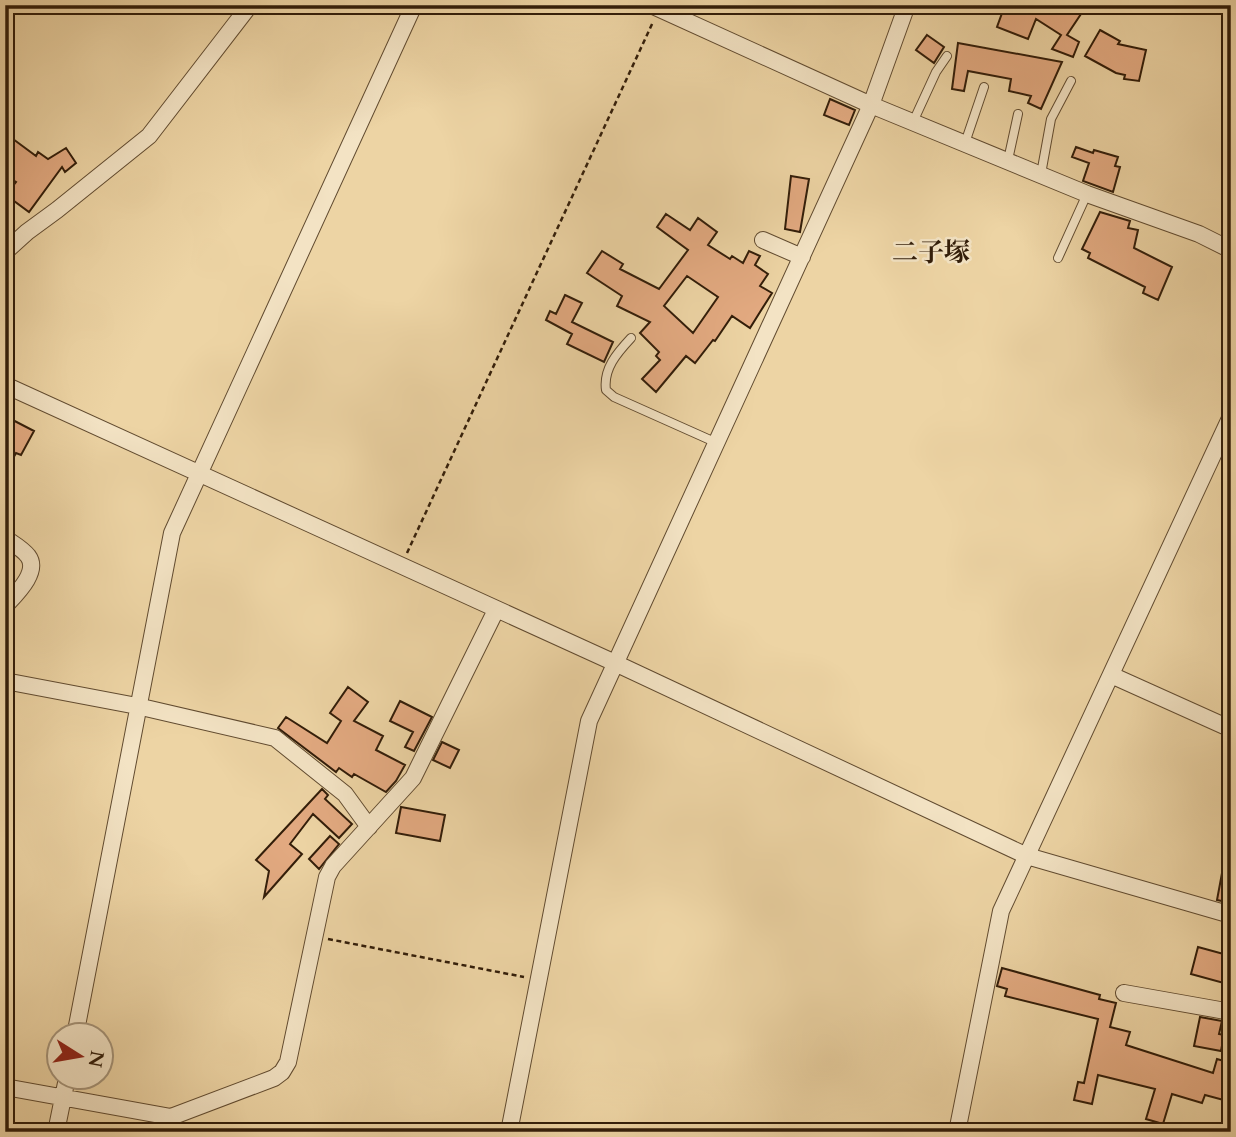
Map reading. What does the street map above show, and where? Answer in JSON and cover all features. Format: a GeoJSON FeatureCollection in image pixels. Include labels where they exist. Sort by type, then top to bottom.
{"type":"FeatureCollection","features":[{"type":"Feature","properties":{"kind":"street"},"geometry":{"type":"LineString","coordinates":[[5,252],[149,136],[250,5]]}},
{"type":"Feature","properties":{"kind":"street"},"geometry":{"type":"LineString","coordinates":[[78,1021],[172,533],[415,5]]}},
{"type":"Feature","properties":{"kind":"street"},"geometry":{"type":"LineString","coordinates":[[509,1132],[585,735],[615,663],[871,104],[907,5]]}},
{"type":"Feature","properties":{"kind":"street"},"geometry":{"type":"LineString","coordinates":[[655,7],[913,122],[1087,194],[1199,234],[1231,250]]}},
{"type":"Feature","properties":{"kind":"street"},"geometry":{"type":"LineString","coordinates":[[763,240],[802,257]]}},
{"type":"Feature","properties":{"kind":"street"},"geometry":{"type":"LineString","coordinates":[[5,385],[615,663],[1027,856],[1231,915]]}},
{"type":"Feature","properties":{"kind":"street"},"geometry":{"type":"LineString","coordinates":[[957,1132],[1001,911],[1231,416]]}},
{"type":"Feature","properties":{"kind":"street"},"geometry":{"type":"LineString","coordinates":[[5,538],[28,556],[31,567],[22,586],[5,606]]}},
{"type":"Feature","properties":{"kind":"street"},"geometry":{"type":"LineString","coordinates":[[5,1087],[171,1117],[274,1078],[282,1072],[288,1062],[313,936],[330,870],[400,796],[413,778],[496,610]]}},
{"type":"Feature","properties":{"kind":"street"},"geometry":{"type":"LineString","coordinates":[[1111,675],[1231,729]]}},
{"type":"Feature","properties":{"kind":"street"},"geometry":{"type":"LineString","coordinates":[[5,681],[137,706],[275,738],[345,794],[369,827]]}},
{"type":"Feature","properties":{"kind":"street"},"geometry":{"type":"LineString","coordinates":[[1124,993],[1231,1012]]}},
{"type":"Feature","properties":{"kind":"street"},"geometry":{"type":"LineString","coordinates":[[56,1132],[64,1092]]}},
{"type":"Feature","properties":{"kind":"lane"},"geometry":{"type":"LineString","coordinates":[[913,122],[936,72],[947,56]]}},
{"type":"Feature","properties":{"kind":"lane"},"geometry":{"type":"LineString","coordinates":[[1041,174],[1051,119],[1071,81]]}},
{"type":"Feature","properties":{"kind":"lane"},"geometry":{"type":"LineString","coordinates":[[965,143],[984,88]]}},
{"type":"Feature","properties":{"kind":"lane"},"geometry":{"type":"LineString","coordinates":[[1008,160],[1018,114]]}},
{"type":"Feature","properties":{"kind":"lane"},"geometry":{"type":"LineString","coordinates":[[1058,258],[1087,194]]}},
{"type":"Feature","properties":{"kind":"lane"},"geometry":{"type":"LineString","coordinates":[[631,338],[612,360],[605,383],[607,390],[614,397],[717,443]]}},
{"type":"Feature","properties":{"kind":"path"},"geometry":{"type":"LineString","coordinates":[[401,565],[655,7]]}},
{"type":"Feature","properties":{"kind":"path"},"geometry":{"type":"LineString","coordinates":[[313,936],[538,980]]}},
{"type":"Feature","properties":{"kind":"building"},"geometry":{"type":"Polygon","coordinates":[[[1005,5],[1087,5],[1067,35],[1079,42],[1073,57],[1052,49],[1061,35],[1036,19],[1028,39],[997,27],[1005,5]]]}},
{"type":"Feature","properties":{"kind":"building"},"geometry":{"type":"Polygon","coordinates":[[[1100,30],[1120,41],[1118,44],[1146,50],[1139,81],[1124,79],[1125,75],[1085,56],[1100,30]]]}},
{"type":"Feature","properties":{"kind":"building"},"geometry":{"type":"Polygon","coordinates":[[[927,35],[944,47],[934,63],[916,50],[927,35]]]}},
{"type":"Feature","properties":{"kind":"building"},"geometry":{"type":"Polygon","coordinates":[[[958,43],[1062,62],[1041,109],[1028,103],[1031,96],[1009,91],[1011,79],[968,71],[964,91],[952,89],[958,43]]]}},
{"type":"Feature","properties":{"kind":"building"},"geometry":{"type":"Polygon","coordinates":[[[830,99],[855,110],[849,125],[824,115],[830,99]]]}},
{"type":"Feature","properties":{"kind":"building"},"geometry":{"type":"Polygon","coordinates":[[[13,139],[36,156],[38,152],[48,159],[66,148],[76,163],[65,172],[62,167],[29,212],[6,195],[16,182],[5,175],[5,150],[13,139]]]}},
{"type":"Feature","properties":{"kind":"building"},"geometry":{"type":"Polygon","coordinates":[[[1076,147],[1118,157],[1115,166],[1120,167],[1113,192],[1083,181],[1089,163],[1072,157],[1076,147]]]}},
{"type":"Feature","properties":{"kind":"building"},"geometry":{"type":"Polygon","coordinates":[[[791,176],[809,179],[800,232],[785,229],[791,176]]]}},
{"type":"Feature","properties":{"kind":"building"},"geometry":{"type":"Polygon","coordinates":[[[1100,212],[1130,221],[1128,228],[1138,230],[1134,248],[1172,267],[1158,300],[1143,293],[1145,287],[1088,258],[1090,253],[1082,249],[1100,212]]]}},
{"type":"Feature","properties":{"kind":"building"},"geometry":{"type":"Polygon","coordinates":[[[666,214],[690,230],[698,218],[717,232],[708,245],[730,259],[732,256],[743,263],[749,251],[760,256],[755,265],[768,274],[760,286],[772,293],[750,328],[732,316],[715,341],[713,340],[695,363],[686,356],[656,392],[642,379],[660,360],[656,356],[659,352],[640,333],[650,322],[617,306],[622,296],[587,273],[602,251],[623,264],[620,269],[659,289],[688,250],[657,227],[666,214]],[[687,276],[664,306],[693,333],[718,297],[687,276]]]}},
{"type":"Feature","properties":{"kind":"building"},"geometry":{"type":"Polygon","coordinates":[[[565,295],[582,303],[572,322],[613,342],[604,362],[567,344],[572,334],[546,320],[550,311],[556,314],[565,295]]]}},
{"type":"Feature","properties":{"kind":"building"},"geometry":{"type":"Polygon","coordinates":[[[5,416],[34,431],[21,455],[16,453],[5,473],[5,416]]]}},
{"type":"Feature","properties":{"kind":"building"},"geometry":{"type":"Polygon","coordinates":[[[348,687],[368,702],[354,721],[383,736],[376,750],[405,765],[386,792],[354,774],[352,777],[339,768],[336,772],[278,728],[286,717],[327,743],[341,721],[330,713],[348,687]]]}},
{"type":"Feature","properties":{"kind":"building"},"geometry":{"type":"Polygon","coordinates":[[[400,701],[432,717],[414,751],[405,747],[413,732],[390,721],[400,701]]]}},
{"type":"Feature","properties":{"kind":"building"},"geometry":{"type":"Polygon","coordinates":[[[442,742],[459,750],[450,768],[433,760],[442,742]]]}},
{"type":"Feature","properties":{"kind":"building"},"geometry":{"type":"Polygon","coordinates":[[[322,789],[328,795],[325,799],[352,824],[339,838],[313,814],[290,844],[302,854],[264,897],[269,871],[256,860],[322,789]]]}},
{"type":"Feature","properties":{"kind":"building"},"geometry":{"type":"Polygon","coordinates":[[[401,807],[445,815],[440,841],[396,833],[401,807]]]}},
{"type":"Feature","properties":{"kind":"building"},"geometry":{"type":"Polygon","coordinates":[[[330,836],[339,844],[319,869],[309,859],[330,836]]]}},
{"type":"Feature","properties":{"kind":"building"},"geometry":{"type":"Polygon","coordinates":[[[1225,857],[1231,858],[1231,903],[1217,900],[1225,857]]]}},
{"type":"Feature","properties":{"kind":"building"},"geometry":{"type":"Polygon","coordinates":[[[1198,947],[1231,956],[1231,985],[1191,974],[1198,947]]]}},
{"type":"Feature","properties":{"kind":"building"},"geometry":{"type":"Polygon","coordinates":[[[1002,968],[1100,995],[1099,999],[1116,1003],[1110,1027],[1130,1032],[1126,1045],[1213,1073],[1217,1059],[1231,1063],[1231,1102],[1205,1095],[1202,1103],[1172,1094],[1163,1124],[1146,1119],[1155,1089],[1098,1075],[1092,1104],[1074,1100],[1078,1082],[1084,1083],[1098,1019],[1005,996],[1007,989],[997,986],[1002,968]]]}},
{"type":"Feature","properties":{"kind":"building"},"geometry":{"type":"Polygon","coordinates":[[[1200,1017],[1222,1021],[1219,1034],[1224,1035],[1221,1051],[1194,1046],[1200,1017]]]}},
{"type":"Feature","properties":{"kind":"district","name":"二子塚"},"geometry":{"type":"Point","coordinates":[931,252]}}]}
